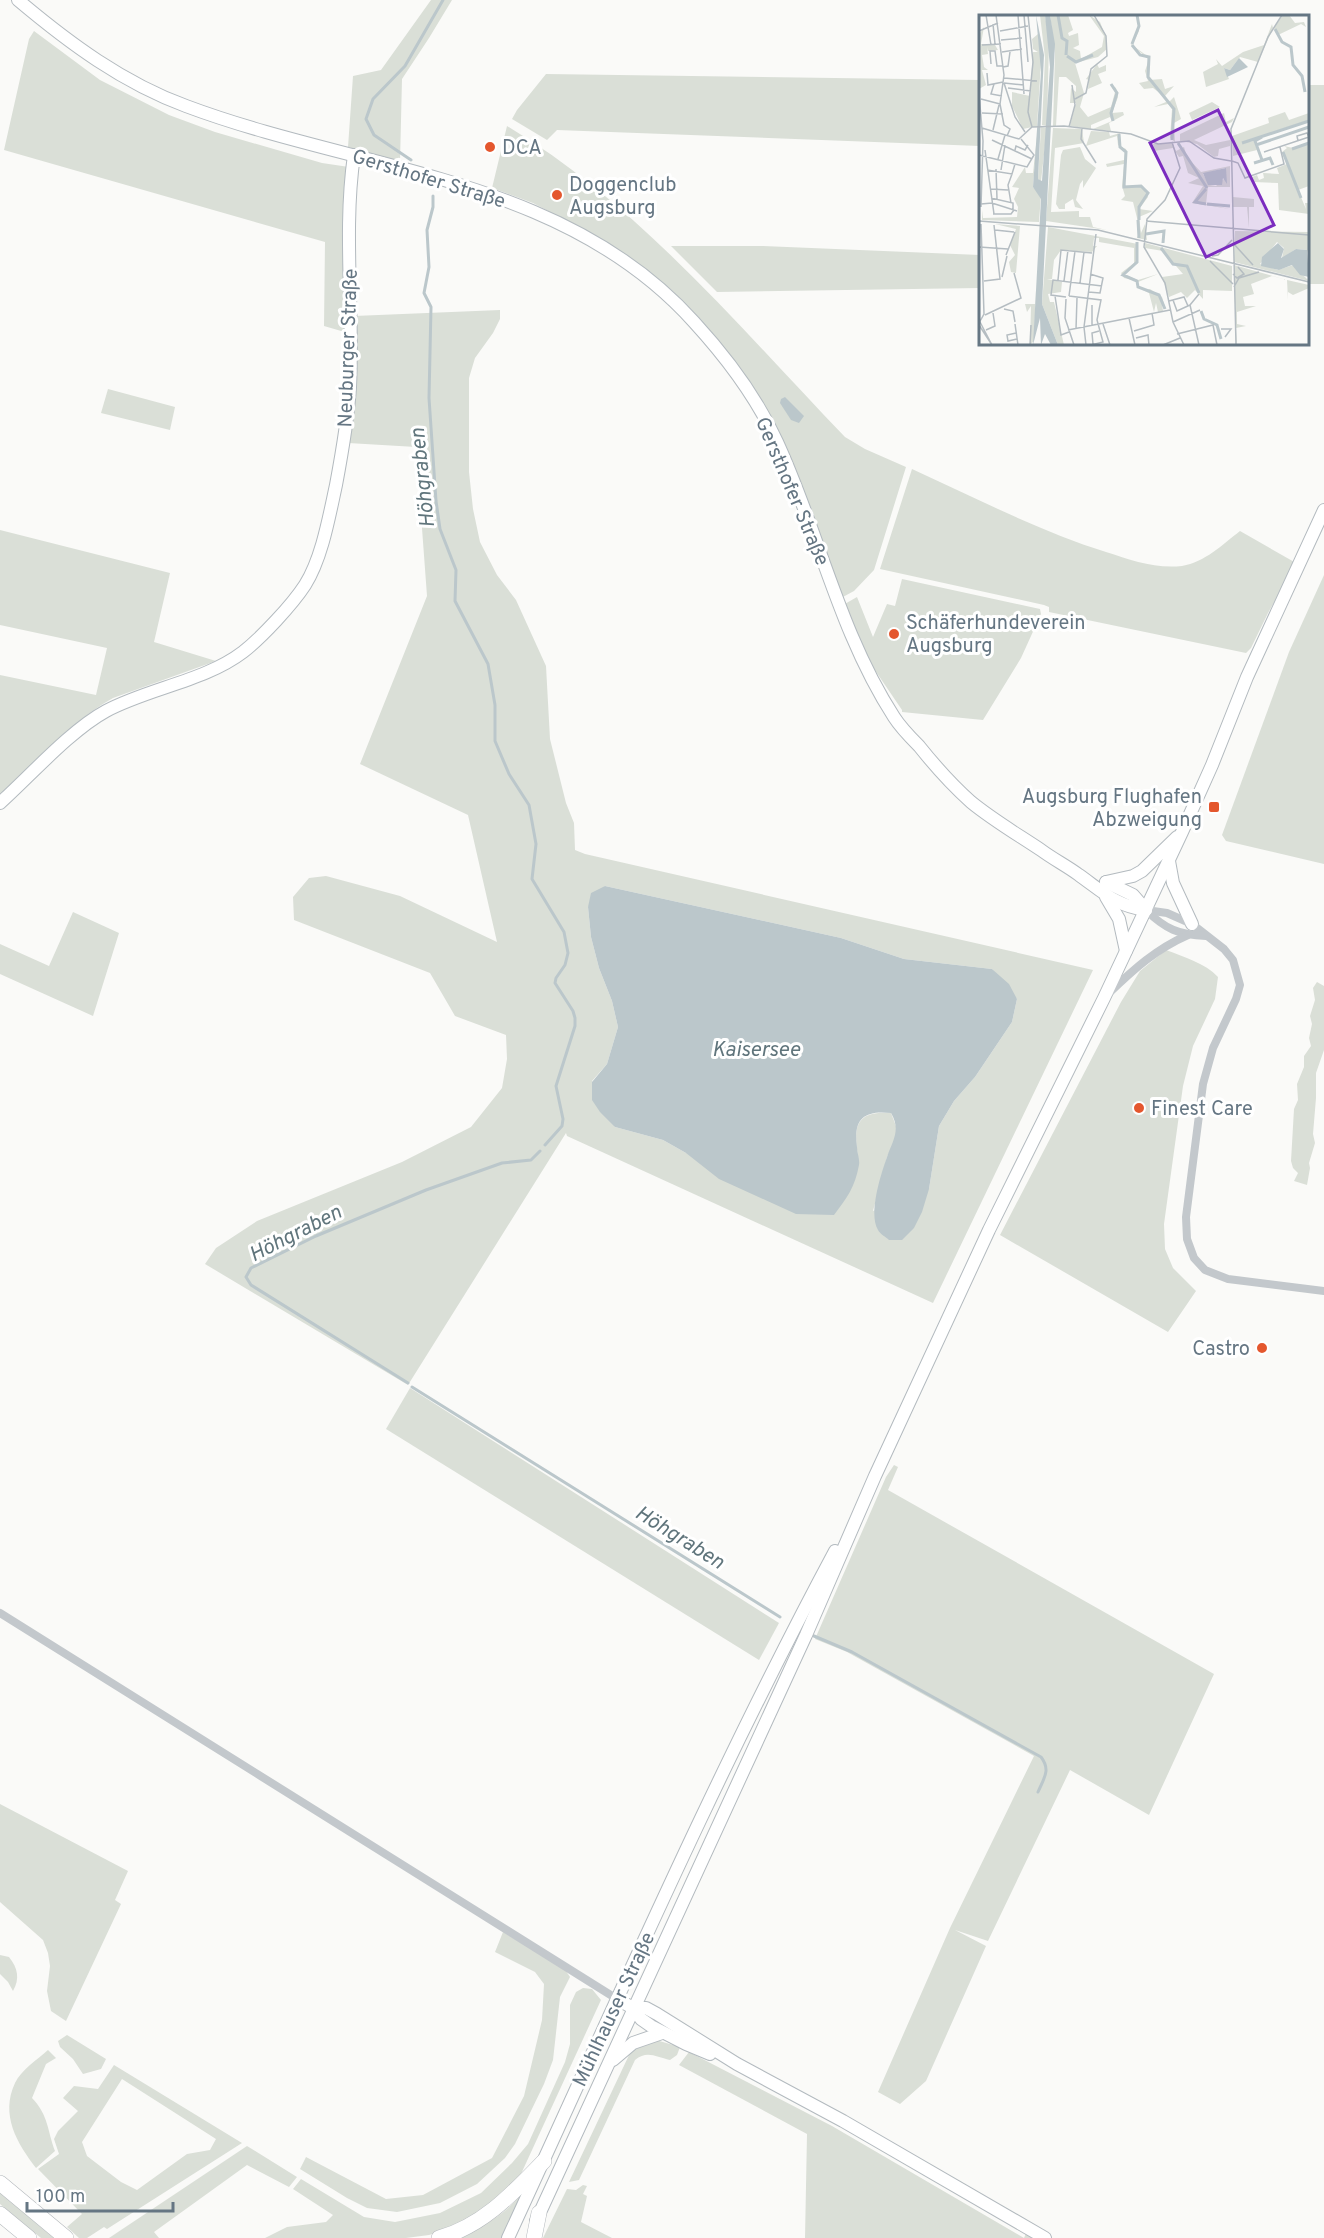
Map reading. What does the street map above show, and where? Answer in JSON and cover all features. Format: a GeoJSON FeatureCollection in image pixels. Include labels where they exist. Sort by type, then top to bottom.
{"type":"FeatureCollection","features":[{"type":"Feature","properties":{"kind":"highway"},"geometry":{"type":"LineString","coordinates":[[438,2238],[462,2230],[484,2217],[512,2194],[544,2161]]}},
{"type":"Feature","properties":{"kind":"highway"},"geometry":{"type":"LineString","coordinates":[[0,2173],[19,2198]]}},
{"type":"Feature","properties":{"kind":"highway"},"geometry":{"type":"LineString","coordinates":[[0,2183],[66,2238]]}},
{"type":"Feature","properties":{"kind":"highway"},"geometry":{"type":"LineString","coordinates":[[534,2238],[539,2213]]}},
{"type":"Feature","properties":{"kind":"highway"},"geometry":{"type":"LineString","coordinates":[[0,2214],[28,2238]]}},
{"type":"Feature","properties":{"kind":"main road","name":"Gersthofer Straße"},"geometry":{"type":"LineString","coordinates":[[18,0],[66,40],[108,67],[141,86],[185,106],[262,130],[486,192],[529,209],[590,238],[635,268],[694,322],[737,374],[777,442],[837,604],[857,650],[896,720],[946,778],[998,822],[1076,872],[1105,896],[1127,908],[1146,910]]}},
{"type":"Feature","properties":{"kind":"main road","name":"Neuburger Straße"},"geometry":{"type":"LineString","coordinates":[[0,803],[81,729],[105,712],[139,696],[215,669],[243,652],[272,624],[305,584],[321,547],[343,444],[350,387],[350,267],[354,155]]}},
{"type":"Feature","properties":{"kind":"main road"},"geometry":{"type":"LineString","coordinates":[[875,1476],[1020,1164],[1146,910],[1212,765],[1247,677],[1324,510]]}},
{"type":"Feature","properties":{"kind":"main road"},"geometry":{"type":"LineString","coordinates":[[1106,882],[1133,876],[1142,871],[1182,832]]}},
{"type":"Feature","properties":{"kind":"main road"},"geometry":{"type":"LineString","coordinates":[[1169,860],[1173,883],[1190,930]]}},
{"type":"Feature","properties":{"kind":"main road","name":"Gersthofer Straße"},"geometry":{"type":"LineString","coordinates":[[1076,872],[1106,882],[1133,895],[1146,910]]}},
{"type":"Feature","properties":{"kind":"main road"},"geometry":{"type":"LineString","coordinates":[[1105,896],[1119,920],[1126,951]]}},
{"type":"Feature","properties":{"kind":"main road","name":"Mühlhauser Straße"},"geometry":{"type":"LineString","coordinates":[[508,2238],[718,1780],[794,1628],[875,1476]]}},
{"type":"Feature","properties":{"kind":"main road","name":"Mühlhauser Straße"},"geometry":{"type":"LineString","coordinates":[[528,2238],[806,1635],[875,1476]]}},
{"type":"Feature","properties":{"kind":"main road"},"geometry":{"type":"LineString","coordinates":[[617,2000],[633,2008]]}},
{"type":"Feature","properties":{"kind":"main road","name":"Mühlhauser Straße"},"geometry":{"type":"LineString","coordinates":[[633,2008],[641,2019],[662,2033],[737,2064]]}},
{"type":"Feature","properties":{"kind":"main road","name":"Mühlhauser Straße"},"geometry":{"type":"LineString","coordinates":[[633,2008],[646,2008],[657,2014],[737,2064],[843,2121],[1045,2238]]}},
{"type":"Feature","properties":{"kind":"main road"},"geometry":{"type":"LineString","coordinates":[[607,2065],[633,2043],[662,2033]]}},
{"type":"Feature","properties":{"kind":"street"},"geometry":{"type":"LineString","coordinates":[[1146,910],[1167,913],[1190,930]]}},
{"type":"Feature","properties":{"kind":"street"},"geometry":{"type":"LineString","coordinates":[[1146,910],[1161,925],[1190,930],[1206,936],[1224,949],[1233,960],[1240,985],[1236,999],[1213,1048],[1203,1084],[1186,1217],[1187,1239],[1194,1258],[1205,1270],[1228,1279],[1324,1291]]}},
{"type":"Feature","properties":{"kind":"street"},"geometry":{"type":"LineString","coordinates":[[1104,998],[1149,958],[1190,930]]}},
{"type":"Feature","properties":{"kind":"street"},"geometry":{"type":"LineString","coordinates":[[0,1613],[617,2000]]}},
{"type":"Feature","properties":{"kind":"shaded area"},"geometry":{"type":"Polygon","coordinates":[[[431,0],[452,0],[402,79],[400,162],[348,147],[353,76],[381,70],[431,0]]]}},
{"type":"Feature","properties":{"kind":"shaded area"},"geometry":{"type":"Polygon","coordinates":[[[34,31],[100,80],[169,115],[215,132],[322,163],[349,167],[348,333],[324,326],[325,242],[4,150],[29,39],[34,31]]]}},
{"type":"Feature","properties":{"kind":"shaded area"},"geometry":{"type":"Polygon","coordinates":[[[546,74],[979,80],[979,146],[557,130],[547,140],[512,119],[546,74]]]}},
{"type":"Feature","properties":{"kind":"shaded area"},"geometry":{"type":"Polygon","coordinates":[[[1309,85],[1324,85],[1324,284],[1309,284],[1309,85]]]}},
{"type":"Feature","properties":{"kind":"shaded area"},"geometry":{"type":"Polygon","coordinates":[[[507,126],[601,192],[644,230],[726,311],[845,437],[865,449],[906,467],[874,570],[854,591],[841,598],[782,441],[695,316],[670,289],[641,266],[592,234],[533,203],[492,188],[507,126]]]}},
{"type":"Feature","properties":{"kind":"shaded area"},"geometry":{"type":"Polygon","coordinates":[[[671,246],[763,246],[979,255],[979,288],[717,292],[671,246]]]}},
{"type":"Feature","properties":{"kind":"shaded area"},"geometry":{"type":"Polygon","coordinates":[[[500,310],[500,319],[475,358],[469,378],[469,472],[473,509],[480,542],[497,575],[516,600],[546,666],[550,739],[566,803],[574,823],[575,850],[1093,970],[933,1303],[567,1136],[566,1133],[408,1385],[205,1264],[216,1248],[257,1221],[402,1162],[471,1127],[502,1088],[507,1059],[506,1035],[455,1016],[430,973],[294,920],[293,897],[309,878],[326,876],[400,896],[497,942],[468,815],[360,764],[427,596],[416,447],[348,443],[354,316],[500,310]],[[605,886],[588,907],[591,937],[618,1027],[607,1064],[592,1081],[615,1127],[663,1140],[686,1153],[859,1163],[856,1142],[858,1125],[868,1115],[891,1113],[896,1126],[896,1138],[887,1157],[873,1211],[929,1189],[939,1126],[954,1101],[975,1077],[1012,1022],[1017,999],[992,969],[904,959],[841,938],[605,886]]]}},
{"type":"Feature","properties":{"kind":"shaded area"},"geometry":{"type":"Polygon","coordinates":[[[108,389],[175,407],[170,430],[101,413],[108,389]]]}},
{"type":"Feature","properties":{"kind":"shaded area"},"geometry":{"type":"Polygon","coordinates":[[[912,469],[1056,534],[1143,563],[1172,567],[1190,564],[1213,552],[1240,531],[1296,563],[1251,648],[1246,653],[1049,612],[1049,607],[1044,605],[880,569],[912,469]]]}},
{"type":"Feature","properties":{"kind":"shaded area"},"geometry":{"type":"Polygon","coordinates":[[[0,530],[170,573],[154,642],[216,661],[113,698],[97,708],[54,744],[0,797],[0,675],[96,695],[107,648],[0,625],[0,530]]]}},
{"type":"Feature","properties":{"kind":"shaded area"},"geometry":{"type":"Polygon","coordinates":[[[1324,575],[1324,864],[1226,841],[1222,835],[1289,652],[1324,575]]]}},
{"type":"Feature","properties":{"kind":"shaded area"},"geometry":{"type":"Polygon","coordinates":[[[902,579],[1040,609],[1041,614],[1021,658],[983,720],[902,712],[866,657],[843,605],[857,597],[873,637],[887,604],[895,606],[902,579]]]}},
{"type":"Feature","properties":{"kind":"shaded area"},"geometry":{"type":"Polygon","coordinates":[[[73,912],[119,933],[93,1016],[0,974],[0,944],[49,966],[73,912]]]}},
{"type":"Feature","properties":{"kind":"shaded area"},"geometry":{"type":"Polygon","coordinates":[[[1166,950],[1201,964],[1218,977],[1215,999],[1193,1046],[1183,1086],[1164,1224],[1165,1249],[1173,1268],[1196,1291],[1168,1332],[1000,1235],[1121,1002],[1140,971],[1166,950]]]}},
{"type":"Feature","properties":{"kind":"shaded area"},"geometry":{"type":"Polygon","coordinates":[[[1317,982],[1324,986],[1324,1050],[1316,1073],[1313,1134],[1315,1143],[1309,1163],[1307,1185],[1294,1181],[1298,1173],[1291,1161],[1294,1109],[1298,1100],[1297,1084],[1304,1067],[1304,1056],[1311,1046],[1310,1016],[1315,1000],[1313,988],[1317,982]]]}},
{"type":"Feature","properties":{"kind":"shaded area"},"geometry":{"type":"Polygon","coordinates":[[[410,1388],[779,1623],[759,1660],[386,1429],[410,1388]]]}},
{"type":"Feature","properties":{"kind":"shaded area"},"geometry":{"type":"Polygon","coordinates":[[[894,1465],[898,1467],[888,1490],[1214,1674],[1149,1815],[1070,1770],[988,1941],[955,1930],[986,1946],[926,2081],[900,2104],[878,2092],[950,1928],[1034,1756],[847,1652],[815,1639],[886,1477],[894,1465]]]}},
{"type":"Feature","properties":{"kind":"shaded area"},"geometry":{"type":"Polygon","coordinates":[[[0,1804],[128,1871],[115,1900],[121,1904],[66,2021],[51,2011],[47,1991],[50,1966],[43,1940],[0,1902],[0,1804]]]}},
{"type":"Feature","properties":{"kind":"shaded area"},"geometry":{"type":"Polygon","coordinates":[[[503,1932],[564,1968],[570,1977],[560,1997],[553,2060],[515,2144],[505,2158],[477,2184],[440,2203],[397,2212],[367,2208],[300,2169],[306,2157],[386,2199],[423,2195],[492,2158],[524,2096],[542,2020],[544,1984],[535,1972],[495,1952],[503,1932]]]}},
{"type":"Feature","properties":{"kind":"shaded area"},"geometry":{"type":"Polygon","coordinates":[[[0,1955],[9,1957],[16,1969],[17,1982],[13,1991],[0,1974],[0,1955]]]}},
{"type":"Feature","properties":{"kind":"shaded area"},"geometry":{"type":"Polygon","coordinates":[[[583,1988],[592,1989],[601,2000],[521,2174],[492,2204],[450,2229],[429,2235],[406,2238],[265,2238],[287,2227],[326,2222],[333,2215],[293,2189],[301,2179],[364,2217],[395,2222],[440,2213],[481,2193],[528,2144],[565,2062],[570,2044],[570,2005],[576,1992],[583,1988]]]}},
{"type":"Feature","properties":{"kind":"shaded area"},"geometry":{"type":"Polygon","coordinates":[[[67,2035],[106,2059],[101,2069],[83,2074],[73,2059],[60,2047],[58,2041],[67,2035]]]}},
{"type":"Feature","properties":{"kind":"shaded area"},"geometry":{"type":"Polygon","coordinates":[[[656,2040],[680,2047],[677,2055],[670,2060],[644,2055],[635,2060],[579,2180],[569,2182],[630,2053],[637,2046],[656,2040]]]}},
{"type":"Feature","properties":{"kind":"shaded area"},"geometry":{"type":"Polygon","coordinates":[[[48,2050],[56,2058],[46,2064],[32,2098],[45,2117],[55,2151],[36,2168],[17,2139],[9,2106],[18,2078],[25,2069],[48,2050]]]}},
{"type":"Feature","properties":{"kind":"shaded area"},"geometry":{"type":"Polygon","coordinates":[[[689,2052],[832,2126],[1024,2238],[805,2238],[807,2134],[679,2065],[689,2052]]]}},
{"type":"Feature","properties":{"kind":"shaded area"},"geometry":{"type":"Polygon","coordinates":[[[114,2065],[242,2143],[107,2229],[104,2227],[87,2238],[79,2238],[67,2227],[82,2214],[38,2169],[59,2154],[54,2139],[58,2131],[78,2111],[63,2098],[74,2086],[98,2089],[114,2065]],[[122,2079],[82,2142],[87,2156],[121,2182],[137,2190],[187,2154],[210,2150],[216,2139],[122,2079]]]}},
{"type":"Feature","properties":{"kind":"shaded area"},"geometry":{"type":"Polygon","coordinates":[[[247,2146],[297,2177],[289,2187],[247,2165],[154,2232],[159,2238],[109,2238],[247,2146]]]}},
{"type":"Feature","properties":{"kind":"shaded area"},"geometry":{"type":"Polygon","coordinates":[[[583,2185],[587,2186],[583,2194],[587,2196],[581,2222],[612,2238],[543,2238],[567,2189],[576,2190],[583,2185]]]}},
{"type":"Feature","properties":{"kind":"shaded area"},"geometry":{"type":"Polygon","coordinates":[[[0,2193],[54,2238],[41,2238],[0,2204],[0,2193]]]}},
{"type":"Feature","properties":{"kind":"shaded area"},"geometry":{"type":"Polygon","coordinates":[[[522,2193],[502,2238],[459,2238],[494,2219],[522,2193]]]}},
{"type":"Feature","properties":{"kind":"shaded area"},"geometry":{"type":"Polygon","coordinates":[[[1027,2231],[1038,2238],[1024,2238],[1027,2231]]]}},
{"type":"Feature","properties":{"kind":"water"},"geometry":{"type":"Polygon","coordinates":[[[785,397],[804,416],[799,423],[791,420],[780,403],[785,397]]]}},
{"type":"Feature","properties":{"kind":"water","name":"Kaisersee"},"geometry":{"type":"Polygon","coordinates":[[[605,886],[841,938],[904,959],[992,969],[1009,984],[1017,999],[1012,1022],[975,1077],[954,1101],[939,1126],[929,1189],[922,1212],[914,1228],[902,1240],[889,1240],[880,1233],[874,1214],[879,1183],[896,1130],[891,1113],[867,1115],[859,1123],[856,1137],[859,1163],[857,1173],[850,1192],[834,1215],[796,1214],[719,1179],[686,1153],[663,1140],[615,1127],[600,1112],[592,1100],[592,1082],[607,1064],[618,1027],[591,937],[588,907],[591,893],[605,886]]]}},
{"type":"Feature","properties":{"kind":"waterway","name":"Höhgraben"},"geometry":{"type":"LineString","coordinates":[[411,160],[374,135],[366,119],[373,99],[405,66],[443,0]]}},
{"type":"Feature","properties":{"kind":"waterway","name":"Höhgraben"},"geometry":{"type":"LineString","coordinates":[[433,196],[433,207],[427,230],[429,267],[424,293],[431,307],[429,398],[440,529],[456,570],[455,601],[488,664],[495,705],[495,741],[509,774],[529,805],[536,844],[532,879],[564,932],[568,953],[565,965],[555,983],[573,1011],[575,1026],[556,1086],[563,1119],[562,1126],[545,1145]]}},
{"type":"Feature","properties":{"kind":"waterway","name":"Höhgraben"},"geometry":{"type":"LineString","coordinates":[[408,1383],[251,1285],[246,1277],[251,1268],[316,1236],[426,1190],[502,1163],[531,1160],[540,1151]]}},
{"type":"Feature","properties":{"kind":"waterway","name":"Höhgraben"},"geometry":{"type":"LineString","coordinates":[[412,1387],[780,1617]]}},
{"type":"Feature","properties":{"kind":"waterway","name":"Höhgraben"},"geometry":{"type":"LineString","coordinates":[[814,1636],[852,1652],[1041,1757],[1046,1770],[1038,1792]]}},
{"type":"Feature","properties":{"kind":"place","name":"DCA"},"geometry":{"type":"Point","coordinates":[490,147]}},
{"type":"Feature","properties":{"kind":"place","name":"Doggenclub Augsburg"},"geometry":{"type":"Point","coordinates":[557,195]}},
{"type":"Feature","properties":{"kind":"place","name":"Schäferhundeverein Augsburg"},"geometry":{"type":"Point","coordinates":[894,634]}},
{"type":"Feature","properties":{"kind":"place","name":"Augsburg Flughafen Abzweigung"},"geometry":{"type":"Point","coordinates":[1214,807]}},
{"type":"Feature","properties":{"kind":"place","name":"Finest Care"},"geometry":{"type":"Point","coordinates":[1139,1108]}},
{"type":"Feature","properties":{"kind":"place","name":"Castro"},"geometry":{"type":"Point","coordinates":[1262,1348]}}]}
